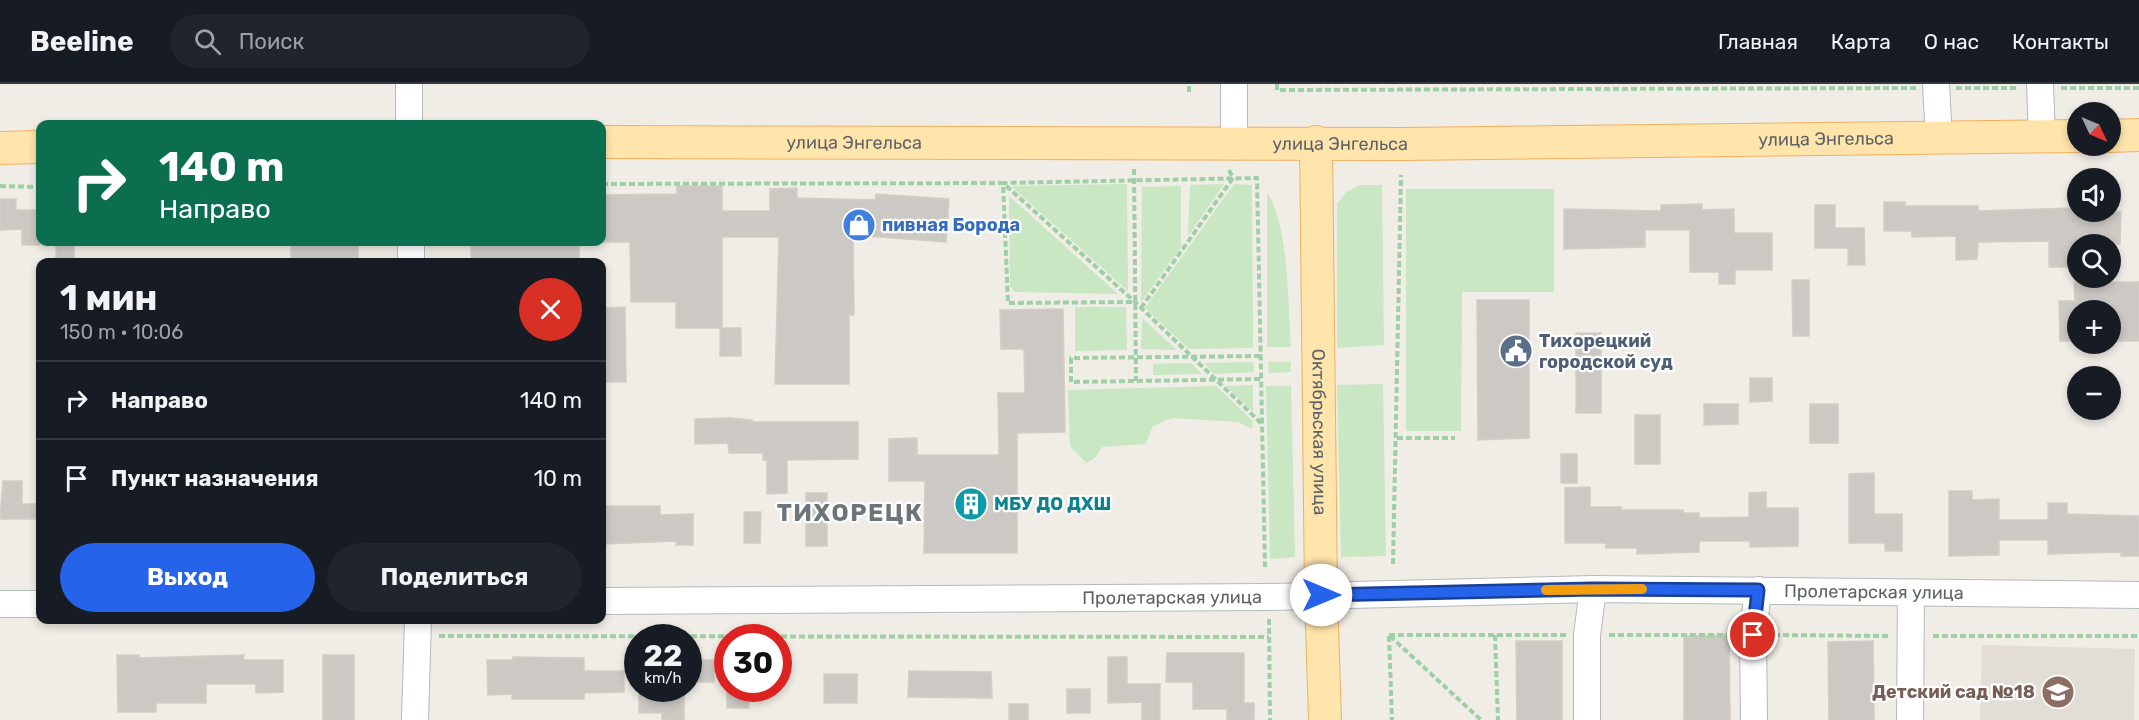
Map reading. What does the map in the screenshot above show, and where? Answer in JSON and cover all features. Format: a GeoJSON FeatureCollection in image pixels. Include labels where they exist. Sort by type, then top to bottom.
{"type":"FeatureCollection","features":[{"type":"Feature","properties":{"kind":"main road"},"geometry":{"type":"LineString","coordinates":[[2121,136],[2139,135]]}},
{"type":"Feature","properties":{"kind":"main road","name":"улица Энгельса"},"geometry":{"type":"LineString","coordinates":[[606,142],[1404,144],[2067,136]]}},
{"type":"Feature","properties":{"kind":"main road","name":"Октябрьская улица"},"geometry":{"type":"LineString","coordinates":[[1317,142],[1321,595],[1325,720]]}},
{"type":"Feature","properties":{"kind":"main road"},"geometry":{"type":"LineString","coordinates":[[0,148],[36,147]]}},
{"type":"Feature","properties":{"kind":"street"},"geometry":{"type":"LineString","coordinates":[[409,84],[409,120]]}},
{"type":"Feature","properties":{"kind":"street"},"geometry":{"type":"LineString","coordinates":[[1234,84],[1234,142]]}},
{"type":"Feature","properties":{"kind":"street"},"geometry":{"type":"LineString","coordinates":[[1936,86],[1939,139]]}},
{"type":"Feature","properties":{"kind":"street"},"geometry":{"type":"LineString","coordinates":[[2040,86],[2042,137]]}},
{"type":"Feature","properties":{"kind":"street"},"geometry":{"type":"LineString","coordinates":[[1587,720],[1587,635],[1593,589]]}},
{"type":"Feature","properties":{"kind":"street","name":"Пролетарская улица"},"geometry":{"type":"LineString","coordinates":[[606,601],[1321,595],[1593,589],[2139,595]]}},
{"type":"Feature","properties":{"kind":"street"},"geometry":{"type":"LineString","coordinates":[[1754,720],[1753,635],[1758,590]]}},
{"type":"Feature","properties":{"kind":"street"},"geometry":{"type":"LineString","coordinates":[[1910,720],[1911,592]]}},
{"type":"Feature","properties":{"kind":"street"},"geometry":{"type":"LineString","coordinates":[[0,604],[36,604]]}},
{"type":"Feature","properties":{"kind":"street"},"geometry":{"type":"LineString","coordinates":[[415,720],[418,624]]}},
{"type":"Feature","properties":{"kind":"path"},"geometry":{"type":"LineString","coordinates":[[1189,84],[1189,92]]}},
{"type":"Feature","properties":{"kind":"path"},"geometry":{"type":"LineString","coordinates":[[1277,84],[1277,90],[1512,86],[1519,88],[1703,86],[2139,88]]}},
{"type":"Feature","properties":{"kind":"path"},"geometry":{"type":"LineString","coordinates":[[1519,88],[1526,84]]}},
{"type":"Feature","properties":{"kind":"path"},"geometry":{"type":"LineString","coordinates":[[1134,162],[1136,381]]}},
{"type":"Feature","properties":{"kind":"path"},"geometry":{"type":"LineString","coordinates":[[1393,564],[1401,176]]}},
{"type":"Feature","properties":{"kind":"path"},"geometry":{"type":"LineString","coordinates":[[1141,308],[1233,178]]}},
{"type":"Feature","properties":{"kind":"path"},"geometry":{"type":"LineString","coordinates":[[606,184],[1003,183],[1257,178],[1265,567]]}},
{"type":"Feature","properties":{"kind":"path"},"geometry":{"type":"LineString","coordinates":[[1003,183],[1135,302],[1261,423]]}},
{"type":"Feature","properties":{"kind":"path"},"geometry":{"type":"LineString","coordinates":[[1003,183],[1008,303],[1135,302]]}},
{"type":"Feature","properties":{"kind":"path"},"geometry":{"type":"LineString","coordinates":[[0,186],[36,187]]}},
{"type":"Feature","properties":{"kind":"path"},"geometry":{"type":"LineString","coordinates":[[1260,356],[1071,358],[1071,382],[1260,380]]}},
{"type":"Feature","properties":{"kind":"path"},"geometry":{"type":"LineString","coordinates":[[1397,438],[1455,438]]}},
{"type":"Feature","properties":{"kind":"path"},"geometry":{"type":"LineString","coordinates":[[1269,618],[1270,720]]}},
{"type":"Feature","properties":{"kind":"path"},"geometry":{"type":"LineString","coordinates":[[1495,634],[1498,720]]}},
{"type":"Feature","properties":{"kind":"path"},"geometry":{"type":"LineString","coordinates":[[1392,720],[1389,635],[1481,720]]}},
{"type":"Feature","properties":{"kind":"path"},"geometry":{"type":"LineString","coordinates":[[439,636],[1269,637]]}},
{"type":"Feature","properties":{"kind":"shaded area","name":"Детский сад №18"},"geometry":{"type":"Polygon","coordinates":[[[1982,645],[2135,649],[2134,720],[1980,720],[1982,645]]]}},
{"type":"Feature","properties":{"kind":"green space"},"geometry":{"type":"Polygon","coordinates":[[[1127,184],[1128,291],[1011,186],[1127,184]]]}},
{"type":"Feature","properties":{"kind":"green space"},"geometry":{"type":"Polygon","coordinates":[[[1224,184],[1188,236],[1190,185],[1224,184]]]}},
{"type":"Feature","properties":{"kind":"green space"},"geometry":{"type":"Polygon","coordinates":[[[1234,184],[1252,185],[1253,348],[1189,349],[1145,308],[1234,184]]]}},
{"type":"Feature","properties":{"kind":"green space"},"geometry":{"type":"Polygon","coordinates":[[[1361,185],[1382,185],[1384,345],[1337,348],[1337,204],[1346,192],[1361,185]]]}},
{"type":"Feature","properties":{"kind":"green space"},"geometry":{"type":"Polygon","coordinates":[[[1181,186],[1181,247],[1141,302],[1142,187],[1181,186]]]}},
{"type":"Feature","properties":{"kind":"green space"},"geometry":{"type":"Polygon","coordinates":[[[1406,189],[1554,189],[1554,292],[1462,292],[1461,431],[1406,431],[1406,189]]]}},
{"type":"Feature","properties":{"kind":"green space"},"geometry":{"type":"Polygon","coordinates":[[[1267,193],[1280,225],[1288,289],[1291,347],[1267,347],[1267,193]]]}},
{"type":"Feature","properties":{"kind":"green space"},"geometry":{"type":"Polygon","coordinates":[[[1009,196],[1118,294],[1015,292],[1010,286],[1009,196]]]}},
{"type":"Feature","properties":{"kind":"green space"},"geometry":{"type":"Polygon","coordinates":[[[1075,307],[1126,307],[1127,350],[1075,351],[1075,307]]]}},
{"type":"Feature","properties":{"kind":"green space"},"geometry":{"type":"Polygon","coordinates":[[[1142,318],[1177,350],[1141,349],[1142,318]]]}},
{"type":"Feature","properties":{"kind":"green space"},"geometry":{"type":"Polygon","coordinates":[[[1253,362],[1254,372],[1214,374],[1204,363],[1253,362]]]}},
{"type":"Feature","properties":{"kind":"green space"},"geometry":{"type":"Polygon","coordinates":[[[1268,362],[1291,362],[1291,372],[1269,373],[1268,362]]]}},
{"type":"Feature","properties":{"kind":"green space"},"geometry":{"type":"Polygon","coordinates":[[[1191,363],[1202,374],[1153,375],[1153,364],[1191,363]]]}},
{"type":"Feature","properties":{"kind":"green space"},"geometry":{"type":"Polygon","coordinates":[[[1383,384],[1386,556],[1341,557],[1337,385],[1383,384]]]}},
{"type":"Feature","properties":{"kind":"green space"},"geometry":{"type":"Polygon","coordinates":[[[1253,385],[1253,412],[1226,386],[1253,385]]]}},
{"type":"Feature","properties":{"kind":"green space"},"geometry":{"type":"Polygon","coordinates":[[[1216,386],[1253,421],[1252,429],[1238,422],[1172,418],[1153,426],[1145,444],[1102,447],[1096,457],[1086,463],[1070,446],[1068,390],[1216,386]]]}},
{"type":"Feature","properties":{"kind":"green space"},"geometry":{"type":"Polygon","coordinates":[[[1266,386],[1291,386],[1295,557],[1270,559],[1266,386]]]}},
{"type":"Feature","properties":{"kind":"building"},"geometry":{"type":"Polygon","coordinates":[[[677,186],[722,186],[722,211],[770,211],[770,189],[797,188],[797,198],[875,200],[876,194],[949,199],[946,242],[853,235],[854,315],[849,315],[849,384],[775,384],[779,237],[722,237],[722,328],[676,328],[676,302],[631,302],[630,242],[606,242],[606,195],[677,194],[677,186]]]}},
{"type":"Feature","properties":{"kind":"building"},"geometry":{"type":"Polygon","coordinates":[[[0,199],[16,199],[16,210],[36,210],[36,245],[22,245],[22,229],[0,230],[0,199]]]}},
{"type":"Feature","properties":{"kind":"building"},"geometry":{"type":"Polygon","coordinates":[[[1884,202],[1905,202],[1905,206],[1978,206],[1978,211],[2067,208],[2067,222],[2121,222],[2120,234],[2067,234],[2067,267],[2049,267],[2049,241],[1978,242],[1977,259],[1956,260],[1956,236],[1912,237],[1912,231],[1884,231],[1884,202]]]}},
{"type":"Feature","properties":{"kind":"building"},"geometry":{"type":"Polygon","coordinates":[[[1702,204],[1702,210],[1734,209],[1734,233],[1772,233],[1772,270],[1735,270],[1735,284],[1719,284],[1719,272],[1690,272],[1690,230],[1645,230],[1645,247],[1564,249],[1564,209],[1661,211],[1661,205],[1702,204]]]}},
{"type":"Feature","properties":{"kind":"building"},"geometry":{"type":"Polygon","coordinates":[[[1815,205],[1835,205],[1835,228],[1864,228],[1865,265],[1848,265],[1848,248],[1815,248],[1815,205]]]}},
{"type":"Feature","properties":{"kind":"building"},"geometry":{"type":"Polygon","coordinates":[[[56,246],[74,246],[74,258],[56,258],[56,246]]]}},
{"type":"Feature","properties":{"kind":"building"},"geometry":{"type":"Polygon","coordinates":[[[291,246],[358,246],[358,258],[291,258],[291,246]]]}},
{"type":"Feature","properties":{"kind":"building"},"geometry":{"type":"Polygon","coordinates":[[[471,246],[579,246],[579,258],[471,258],[471,246]]]}},
{"type":"Feature","properties":{"kind":"building"},"geometry":{"type":"Polygon","coordinates":[[[1792,280],[1809,280],[1809,336],[1793,336],[1792,280]]]}},
{"type":"Feature","properties":{"kind":"building"},"geometry":{"type":"Polygon","coordinates":[[[2121,282],[2139,282],[2139,341],[2121,341],[2121,300],[2075,300],[2074,288],[2121,288],[2121,282]]]}},
{"type":"Feature","properties":{"kind":"building"},"geometry":{"type":"Polygon","coordinates":[[[1477,300],[1529,300],[1529,438],[1478,440],[1477,300]]]}},
{"type":"Feature","properties":{"kind":"building"},"geometry":{"type":"Polygon","coordinates":[[[2059,301],[2067,301],[2067,341],[2060,341],[2059,301]]]}},
{"type":"Feature","properties":{"kind":"building"},"geometry":{"type":"Polygon","coordinates":[[[625,307],[626,382],[606,382],[606,308],[625,307]]]}},
{"type":"Feature","properties":{"kind":"building"},"geometry":{"type":"Polygon","coordinates":[[[1063,309],[1065,432],[1017,433],[1017,553],[924,553],[925,481],[889,481],[889,439],[917,438],[917,455],[999,455],[998,393],[1025,393],[1024,349],[1001,349],[1000,310],[1063,309]]]}},
{"type":"Feature","properties":{"kind":"building"},"geometry":{"type":"Polygon","coordinates":[[[720,328],[741,328],[741,356],[720,356],[720,328]]]}},
{"type":"Feature","properties":{"kind":"building"},"geometry":{"type":"Polygon","coordinates":[[[1576,333],[1601,333],[1601,413],[1576,413],[1576,333]]]}},
{"type":"Feature","properties":{"kind":"building"},"geometry":{"type":"Polygon","coordinates":[[[1750,378],[1772,378],[1772,401],[1750,402],[1750,378]]]}},
{"type":"Feature","properties":{"kind":"building"},"geometry":{"type":"Polygon","coordinates":[[[1704,404],[1738,404],[1738,424],[1704,425],[1704,404]]]}},
{"type":"Feature","properties":{"kind":"building"},"geometry":{"type":"Polygon","coordinates":[[[1810,404],[1838,404],[1838,443],[1810,443],[1810,404]]]}},
{"type":"Feature","properties":{"kind":"building"},"geometry":{"type":"Polygon","coordinates":[[[1635,415],[1660,415],[1660,464],[1635,464],[1635,415]]]}},
{"type":"Feature","properties":{"kind":"building"},"geometry":{"type":"Polygon","coordinates":[[[695,419],[752,420],[752,422],[858,422],[858,459],[787,460],[787,493],[767,494],[767,460],[763,460],[763,453],[729,453],[728,443],[695,444],[695,419]]]}},
{"type":"Feature","properties":{"kind":"building"},"geometry":{"type":"Polygon","coordinates":[[[1561,454],[1577,454],[1577,483],[1561,483],[1561,454]]]}},
{"type":"Feature","properties":{"kind":"building"},"geometry":{"type":"Polygon","coordinates":[[[1874,473],[1874,514],[1902,514],[1902,551],[1885,551],[1885,543],[1849,543],[1849,474],[1874,473]]]}},
{"type":"Feature","properties":{"kind":"building"},"geometry":{"type":"Polygon","coordinates":[[[3,481],[22,481],[22,504],[36,504],[36,519],[0,519],[3,481]]]}},
{"type":"Feature","properties":{"kind":"building"},"geometry":{"type":"Polygon","coordinates":[[[1590,487],[1590,507],[1621,507],[1621,510],[1683,510],[1683,513],[1699,513],[1699,518],[1749,517],[1749,493],[1766,492],[1766,508],[1798,508],[1798,546],[1750,547],[1750,541],[1699,541],[1699,552],[1637,554],[1637,548],[1606,548],[1606,543],[1565,543],[1565,488],[1590,487]]]}},
{"type":"Feature","properties":{"kind":"building"},"geometry":{"type":"Polygon","coordinates":[[[1949,491],[1972,491],[1972,500],[1999,499],[1999,520],[2048,520],[2048,503],[2067,503],[2067,514],[2139,516],[2139,556],[2121,556],[2121,552],[2048,554],[2048,540],[1999,540],[1999,555],[1949,556],[1949,491]]]}},
{"type":"Feature","properties":{"kind":"building"},"geometry":{"type":"Polygon","coordinates":[[[806,493],[827,493],[827,546],[806,546],[806,493]]]}},
{"type":"Feature","properties":{"kind":"building"},"geometry":{"type":"Polygon","coordinates":[[[606,506],[660,506],[660,515],[693,514],[693,545],[676,545],[676,541],[606,544],[606,506]]]}},
{"type":"Feature","properties":{"kind":"building"},"geometry":{"type":"Polygon","coordinates":[[[744,512],[761,512],[760,543],[744,543],[744,512]]]}},
{"type":"Feature","properties":{"kind":"building"},"geometry":{"type":"Polygon","coordinates":[[[1729,635],[1730,720],[1684,720],[1684,636],[1729,635]]]}},
{"type":"Feature","properties":{"kind":"building"},"geometry":{"type":"Polygon","coordinates":[[[1516,641],[1562,641],[1562,720],[1517,720],[1516,641]]]}},
{"type":"Feature","properties":{"kind":"building"},"geometry":{"type":"Polygon","coordinates":[[[1873,641],[1874,720],[1829,720],[1828,642],[1873,641]]]}},
{"type":"Feature","properties":{"kind":"building"},"geometry":{"type":"Polygon","coordinates":[[[1167,653],[1244,653],[1244,703],[1254,703],[1254,720],[1227,720],[1227,709],[1193,709],[1193,682],[1166,682],[1167,653]]]}},
{"type":"Feature","properties":{"kind":"building"},"geometry":{"type":"Polygon","coordinates":[[[117,655],[139,655],[139,658],[244,655],[243,660],[283,660],[283,692],[256,693],[256,684],[206,684],[206,703],[156,703],[156,712],[118,712],[117,655]]]}},
{"type":"Feature","properties":{"kind":"building"},"geometry":{"type":"Polygon","coordinates":[[[323,655],[354,655],[354,720],[323,720],[323,655]]]}},
{"type":"Feature","properties":{"kind":"building"},"geometry":{"type":"Polygon","coordinates":[[[513,657],[584,658],[584,671],[624,671],[624,692],[584,693],[584,699],[512,699],[512,694],[488,695],[487,660],[513,660],[513,657]]]}},
{"type":"Feature","properties":{"kind":"building"},"geometry":{"type":"Polygon","coordinates":[[[1108,657],[1127,657],[1127,684],[1160,684],[1160,720],[1142,720],[1142,702],[1108,703],[1108,657]]]}},
{"type":"Feature","properties":{"kind":"building"},"geometry":{"type":"Polygon","coordinates":[[[702,660],[714,660],[714,682],[702,682],[702,660]]]}},
{"type":"Feature","properties":{"kind":"building"},"geometry":{"type":"Polygon","coordinates":[[[909,671],[991,672],[992,698],[908,697],[909,671]]]}},
{"type":"Feature","properties":{"kind":"building"},"geometry":{"type":"Polygon","coordinates":[[[824,674],[857,674],[857,703],[824,703],[824,674]]]}},
{"type":"Feature","properties":{"kind":"building"},"geometry":{"type":"Polygon","coordinates":[[[1067,689],[1090,689],[1090,713],[1067,713],[1067,689]]]}},
{"type":"Feature","properties":{"kind":"building"},"geometry":{"type":"Polygon","coordinates":[[[639,702],[684,702],[684,720],[662,720],[662,713],[639,713],[639,702]]]}},
{"type":"Feature","properties":{"kind":"building"},"geometry":{"type":"Polygon","coordinates":[[[727,702],[749,702],[749,708],[727,708],[727,702]]]}},
{"type":"Feature","properties":{"kind":"building"},"geometry":{"type":"Polygon","coordinates":[[[1009,704],[1028,704],[1028,720],[1009,720],[1009,704]]]}},
{"type":"Feature","properties":{"kind":"slow traffic"},"geometry":{"type":"LineString","coordinates":[[1546,590],[1642,589]]}},
{"type":"Feature","properties":{"kind":"place","name":"пивная Борода"},"geometry":{"type":"Point","coordinates":[859,225]}},
{"type":"Feature","properties":{"kind":"place","name":"Тихорецкий городской суд"},"geometry":{"type":"Point","coordinates":[1516,351]}},
{"type":"Feature","properties":{"kind":"place","name":"МБУ ДО ДХШ"},"geometry":{"type":"Point","coordinates":[971,504]}},
{"type":"Feature","properties":{"kind":"place","name":"Детский сад №18"},"geometry":{"type":"Point","coordinates":[2058,692]}},
{"type":"Feature","properties":{"kind":"district","name":"ТИХОРЕЦК"},"geometry":{"type":"Point","coordinates":[850,513]}},
{"type":"Feature","properties":{"kind":"route"},"geometry":{"type":"LineString","coordinates":[[1321,595],[1593,589],[1758,590],[1753,635]]}}]}
